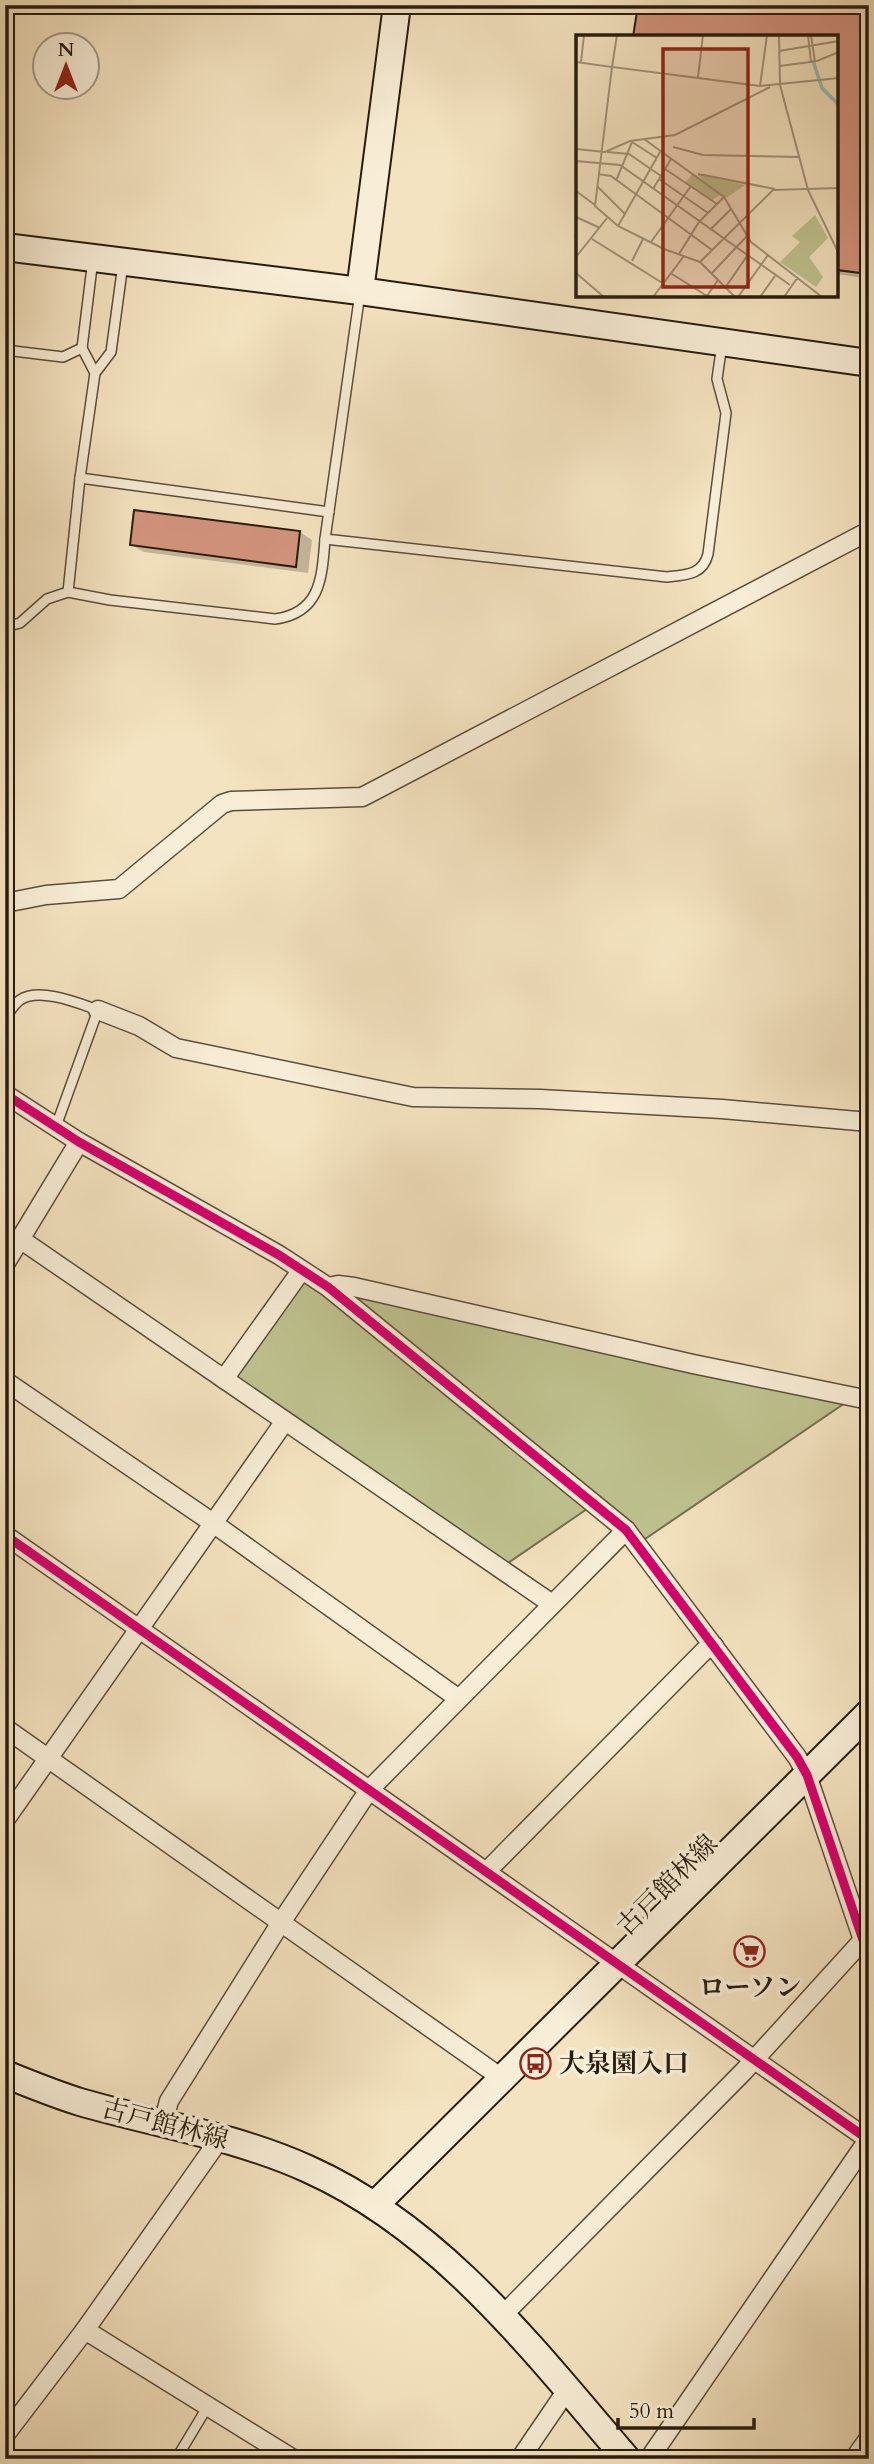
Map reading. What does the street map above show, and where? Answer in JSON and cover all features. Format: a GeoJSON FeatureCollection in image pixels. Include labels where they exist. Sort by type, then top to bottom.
{"type":"FeatureCollection","features":[{"type":"Feature","properties":{"kind":"street"},"geometry":{"type":"LineString","coordinates":[[360,291],[397,5]]}},
{"type":"Feature","properties":{"kind":"street"},"geometry":{"type":"LineString","coordinates":[[5,247],[360,291],[869,363]]}},
{"type":"Feature","properties":{"kind":"street"},"geometry":{"type":"LineString","coordinates":[[5,903],[46,895],[119,889],[222,804],[231,801],[362,797],[369,794],[869,531]]}},
{"type":"Feature","properties":{"kind":"street"},"geometry":{"type":"LineString","coordinates":[[98,1010],[139,1026],[176,1048],[413,1097],[540,1099],[722,1109],[869,1122]]}},
{"type":"Feature","properties":{"kind":"street"},"geometry":{"type":"LineString","coordinates":[[5,1094],[79,1142],[279,1255],[328,1287],[625,1530],[797,1757],[807,1775],[866,1943],[502,2316]]}},
{"type":"Feature","properties":{"kind":"street"},"geometry":{"type":"LineString","coordinates":[[5,1264],[79,1142]]}},
{"type":"Feature","properties":{"kind":"street"},"geometry":{"type":"LineString","coordinates":[[20,1239],[552,1604]]}},
{"type":"Feature","properties":{"kind":"street"},"geometry":{"type":"LineString","coordinates":[[224,1379],[301,1271]]}},
{"type":"Feature","properties":{"kind":"street"},"geometry":{"type":"LineString","coordinates":[[328,1287],[354,1287],[680,1361],[869,1400]]}},
{"type":"Feature","properties":{"kind":"street"},"geometry":{"type":"LineString","coordinates":[[5,1381],[213,1523],[459,1699]]}},
{"type":"Feature","properties":{"kind":"street"},"geometry":{"type":"LineString","coordinates":[[5,1819],[285,1421]]}},
{"type":"Feature","properties":{"kind":"street"},"geometry":{"type":"LineString","coordinates":[[163,2123],[169,2101],[280,1924],[369,1790],[625,1530]]}},
{"type":"Feature","properties":{"kind":"street"},"geometry":{"type":"LineString","coordinates":[[5,1535],[868,2140],[649,2459]]}},
{"type":"Feature","properties":{"kind":"street"},"geometry":{"type":"LineString","coordinates":[[487,1871],[704,1651],[714,1646]]}},
{"type":"Feature","properties":{"kind":"street","name":"古戸館林線"},"geometry":{"type":"LineString","coordinates":[[5,2074],[79,2101],[221,2137],[306,2168],[375,2205],[869,1713]]}},
{"type":"Feature","properties":{"kind":"street"},"geometry":{"type":"LineString","coordinates":[[5,1728],[503,2079]]}},
{"type":"Feature","properties":{"kind":"street"},"geometry":{"type":"LineString","coordinates":[[6,2432],[85,2330],[221,2137]]}},
{"type":"Feature","properties":{"kind":"street"},"geometry":{"type":"LineString","coordinates":[[375,2205],[460,2273],[502,2316],[627,2459]]}},
{"type":"Feature","properties":{"kind":"street"},"geometry":{"type":"LineString","coordinates":[[85,2330],[293,2459]]}},
{"type":"Feature","properties":{"kind":"street"},"geometry":{"type":"LineString","coordinates":[[520,2459],[567,2390]]}},
{"type":"Feature","properties":{"kind":"street"},"geometry":{"type":"LineString","coordinates":[[854,2459],[869,2438]]}},
{"type":"Feature","properties":{"kind":"lane"},"geometry":{"type":"LineString","coordinates":[[93,258],[82,348],[95,373]]}},
{"type":"Feature","properties":{"kind":"lane"},"geometry":{"type":"LineString","coordinates":[[68,592],[95,373],[111,352],[123,262]]}},
{"type":"Feature","properties":{"kind":"lane"},"geometry":{"type":"LineString","coordinates":[[5,627],[20,623],[47,599],[68,592],[110,600],[261,617],[289,617],[302,610],[316,595],[323,568],[360,291]]}},
{"type":"Feature","properties":{"kind":"lane"},"geometry":{"type":"LineString","coordinates":[[325,539],[667,577],[699,571],[708,554],[726,414],[717,379],[722,342]]}},
{"type":"Feature","properties":{"kind":"lane"},"geometry":{"type":"LineString","coordinates":[[5,350],[64,357],[82,348]]}},
{"type":"Feature","properties":{"kind":"lane"},"geometry":{"type":"LineString","coordinates":[[80,478],[329,512]]}},
{"type":"Feature","properties":{"kind":"lane"},"geometry":{"type":"LineString","coordinates":[[5,1018],[18,1001],[31,997],[60,998],[98,1010],[59,1118],[54,1125]]}},
{"type":"Feature","properties":{"kind":"lane"},"geometry":{"type":"LineString","coordinates":[[176,2459],[208,2406]]}},
{"type":"Feature","properties":{"kind":"green space"},"geometry":{"type":"Polygon","coordinates":[[[304,1282],[328,1295],[587,1509],[508,1563],[346,1462],[229,1382],[304,1282]]]}},
{"type":"Feature","properties":{"kind":"green space"},"geometry":{"type":"Polygon","coordinates":[[[347,1293],[845,1403],[645,1539],[347,1293]]]}},
{"type":"Feature","properties":{"kind":"building"},"geometry":{"type":"Polygon","coordinates":[[[638,5],[696,5],[735,11],[736,5],[869,5],[869,274],[839,270],[839,35],[633,35],[638,5]]]}},
{"type":"Feature","properties":{"kind":"building"},"geometry":{"type":"Polygon","coordinates":[[[134,510],[300,531],[296,567],[130,545],[134,510]]]}},
{"type":"Feature","properties":{"kind":"cycle path"},"geometry":{"type":"LineString","coordinates":[[5,1094],[79,1142],[279,1255],[328,1287],[626,1530],[797,1757],[807,1775],[863,1940],[869,1946]]}},
{"type":"Feature","properties":{"kind":"cycle path"},"geometry":{"type":"LineString","coordinates":[[5,1535],[869,2140]]}},
{"type":"Feature","properties":{"kind":"place","name":"ローソン"},"geometry":{"type":"Point","coordinates":[750,1952]}},
{"type":"Feature","properties":{"kind":"place","name":"大泉園入口"},"geometry":{"type":"Point","coordinates":[536,2063]}}]}
